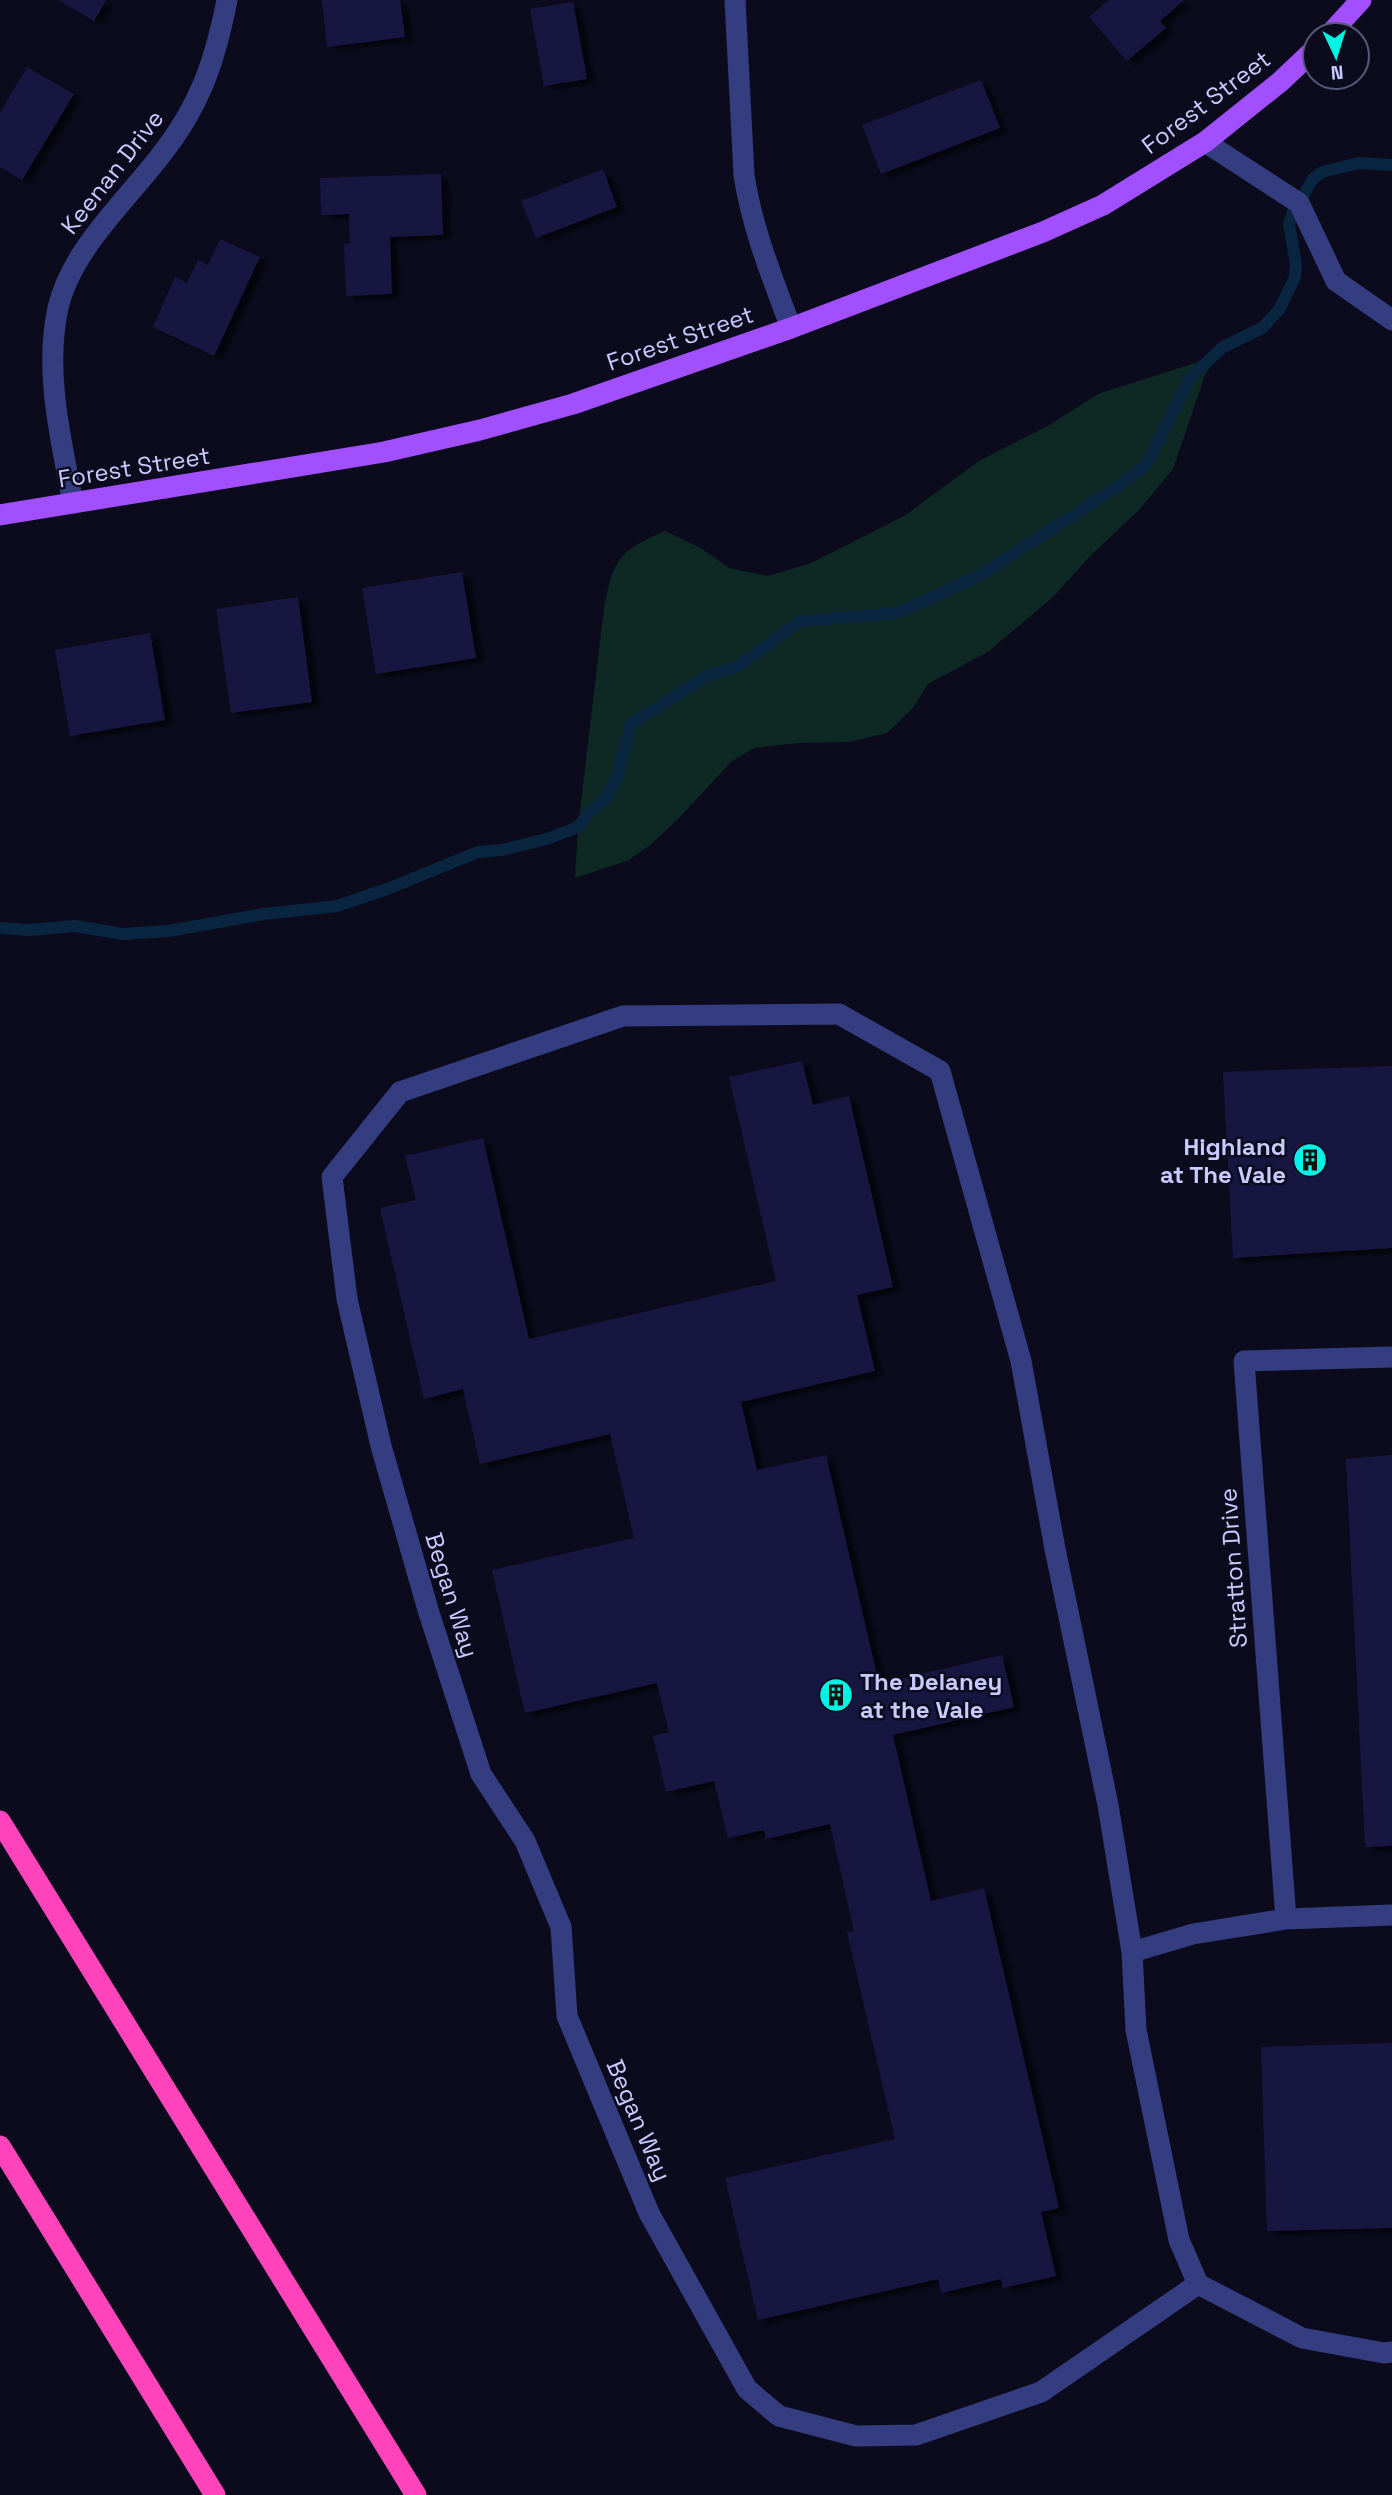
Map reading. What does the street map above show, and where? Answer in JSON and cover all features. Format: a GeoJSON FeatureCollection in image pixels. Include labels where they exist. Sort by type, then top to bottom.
{"type":"FeatureCollection","features":[{"type":"Feature","properties":{"kind":"highway"},"geometry":{"type":"LineString","coordinates":[[0,1821],[416,2495]]}},
{"type":"Feature","properties":{"kind":"highway"},"geometry":{"type":"LineString","coordinates":[[0,2146],[215,2495]]}},
{"type":"Feature","properties":{"kind":"main road"},"geometry":{"type":"LineString","coordinates":[[1342,21],[1361,0]]}},
{"type":"Feature","properties":{"kind":"main road","name":"Forest Street"},"geometry":{"type":"LineString","coordinates":[[0,515],[384,452],[480,430],[573,404],[791,328],[1103,205],[1206,142],[1301,62]]}},
{"type":"Feature","properties":{"kind":"street","name":"Keenan Drive"},"geometry":{"type":"LineString","coordinates":[[73,503],[51,364],[58,307],[76,263],[96,233],[162,155],[188,117],[211,70],[227,0]]}},
{"type":"Feature","properties":{"kind":"street"},"geometry":{"type":"LineString","coordinates":[[734,0],[747,200],[754,227],[791,328]]}},
{"type":"Feature","properties":{"kind":"street"},"geometry":{"type":"LineString","coordinates":[[1206,142],[1299,203],[1336,281],[1392,320]]}},
{"type":"Feature","properties":{"kind":"street","name":"Began Way"},"geometry":{"type":"LineString","coordinates":[[1132,1952],[1108,1805],[1055,1549],[1021,1361],[940,1071],[839,1014],[623,1016],[400,1092],[332,1177],[347,1299],[381,1446],[429,1613],[481,1774],[526,1841],[561,1927],[566,2016],[649,2213],[747,2389],[779,2416],[856,2436],[916,2435],[1041,2392],[1198,2284]]}},
{"type":"Feature","properties":{"kind":"street","name":"Stratton Drive"},"geometry":{"type":"LineString","coordinates":[[1286,1919],[1244,1362],[1392,1357]]}},
{"type":"Feature","properties":{"kind":"street"},"geometry":{"type":"LineString","coordinates":[[1392,1915],[1286,1919],[1193,1934],[1132,1952],[1136,2030],[1179,2240],[1198,2284],[1302,2338],[1384,2353],[1392,2352]]}},
{"type":"Feature","properties":{"kind":"green space"},"geometry":{"type":"Polygon","coordinates":[[[1223,347],[1205,375],[1173,469],[1139,510],[1091,555],[1053,597],[989,651],[928,684],[913,708],[887,733],[849,742],[799,743],[754,748],[731,762],[650,845],[629,860],[575,878],[578,827],[604,608],[611,578],[621,558],[628,551],[665,531],[701,548],[729,568],[768,576],[811,563],[904,516],[979,461],[1051,424],[1098,394],[1195,363],[1223,347]]]}},
{"type":"Feature","properties":{"kind":"building"},"geometry":{"type":"Polygon","coordinates":[[[58,0],[106,0],[94,21],[58,0]]]}},
{"type":"Feature","properties":{"kind":"building"},"geometry":{"type":"Polygon","coordinates":[[[322,0],[400,0],[405,37],[327,47],[322,0]]]}},
{"type":"Feature","properties":{"kind":"building"},"geometry":{"type":"Polygon","coordinates":[[[1109,0],[1184,0],[1160,21],[1166,28],[1127,61],[1089,17],[1109,0]]]}},
{"type":"Feature","properties":{"kind":"building"},"geometry":{"type":"Polygon","coordinates":[[[573,2],[587,79],[544,86],[530,9],[573,2]]]}},
{"type":"Feature","properties":{"kind":"building"},"geometry":{"type":"Polygon","coordinates":[[[27,67],[74,94],[22,180],[0,167],[0,113],[27,67]]]}},
{"type":"Feature","properties":{"kind":"building"},"geometry":{"type":"Polygon","coordinates":[[[981,80],[1000,128],[881,174],[862,125],[981,80]]]}},
{"type":"Feature","properties":{"kind":"building"},"geometry":{"type":"Polygon","coordinates":[[[603,169],[617,207],[536,238],[521,201],[603,169]]]}},
{"type":"Feature","properties":{"kind":"building"},"geometry":{"type":"Polygon","coordinates":[[[441,174],[443,235],[390,237],[392,294],[346,296],[344,244],[350,243],[349,214],[321,215],[320,178],[441,174]]]}},
{"type":"Feature","properties":{"kind":"building"},"geometry":{"type":"Polygon","coordinates":[[[220,239],[260,257],[214,356],[153,327],[175,277],[187,283],[198,260],[208,265],[220,239]]]}},
{"type":"Feature","properties":{"kind":"building"},"geometry":{"type":"Polygon","coordinates":[[[462,572],[476,658],[376,674],[362,588],[462,572]]]}},
{"type":"Feature","properties":{"kind":"building"},"geometry":{"type":"Polygon","coordinates":[[[298,597],[312,702],[231,713],[216,609],[298,597]]]}},
{"type":"Feature","properties":{"kind":"building"},"geometry":{"type":"Polygon","coordinates":[[[150,633],[165,720],[70,736],[55,650],[150,633]]]}},
{"type":"Feature","properties":{"kind":"building","name":"The Delaney at the Vale"},"geometry":{"type":"Polygon","coordinates":[[[802,1061],[813,1105],[849,1096],[893,1287],[857,1295],[875,1371],[741,1402],[757,1470],[826,1455],[879,1684],[1002,1655],[1014,1707],[893,1735],[931,1901],[984,1888],[1059,2208],[1041,2212],[1056,2276],[1003,2288],[1001,2279],[941,2293],[938,2279],[758,2320],[725,2178],[895,2139],[847,1932],[854,1931],[830,1824],[766,1839],[764,1830],[728,1838],[714,1781],[666,1792],[653,1736],[669,1732],[657,1683],[525,1713],[492,1570],[634,1538],[610,1434],[480,1464],[463,1389],[424,1399],[380,1208],[416,1200],[405,1156],[483,1138],[529,1339],[776,1281],[729,1077],[802,1061]]]}},
{"type":"Feature","properties":{"kind":"building","name":"Highland at The Vale"},"geometry":{"type":"Polygon","coordinates":[[[1392,1066],[1392,1248],[1233,1258],[1223,1072],[1392,1066]]]}},
{"type":"Feature","properties":{"kind":"building"},"geometry":{"type":"Polygon","coordinates":[[[1392,1455],[1392,1846],[1365,1847],[1346,1459],[1392,1455]]]}},
{"type":"Feature","properties":{"kind":"building"},"geometry":{"type":"Polygon","coordinates":[[[1392,2043],[1392,2228],[1267,2231],[1261,2047],[1392,2043]]]}},
{"type":"Feature","properties":{"kind":"waterway"},"geometry":{"type":"LineString","coordinates":[[0,928],[30,930],[75,926],[123,934],[169,931],[264,914],[337,906],[478,852],[502,850],[547,839],[578,827],[607,797],[618,775],[631,724],[707,676],[737,667],[800,621],[897,613],[979,576],[1117,487],[1147,464],[1190,378],[1223,347],[1262,328],[1279,310],[1295,277],[1296,264],[1289,224],[1293,212],[1313,179],[1322,172],[1359,163],[1392,165]]}},
{"type":"Feature","properties":{"kind":"place","name":"Highland at The Vale"},"geometry":{"type":"Point","coordinates":[1310,1160]}},
{"type":"Feature","properties":{"kind":"place","name":"The Delaney at the Vale"},"geometry":{"type":"Point","coordinates":[836,1695]}}]}
